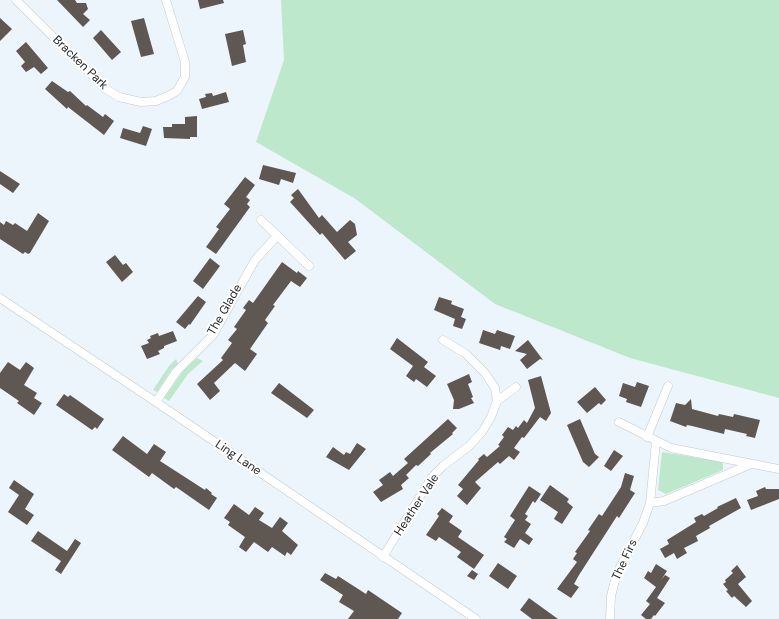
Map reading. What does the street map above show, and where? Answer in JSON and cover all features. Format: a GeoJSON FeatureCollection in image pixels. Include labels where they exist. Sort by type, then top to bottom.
{"type":"FeatureCollection","features":[{"type":"Feature","properties":{"kind":"street","name":"Bracken Park"},"geometry":{"type":"LineString","coordinates":[[16,0],[106,89],[118,97],[141,102],[156,101],[170,95],[177,91],[185,78],[185,62],[166,0]]}},
{"type":"Feature","properties":{"kind":"street"},"geometry":{"type":"LineString","coordinates":[[261,220],[309,266]]}},
{"type":"Feature","properties":{"kind":"street","name":"The Glade"},"geometry":{"type":"LineString","coordinates":[[156,402],[176,372],[213,335],[255,260],[277,236]]}},
{"type":"Feature","properties":{"kind":"street","name":"Ling Lane"},"geometry":{"type":"LineString","coordinates":[[0,298],[476,619]]}},
{"type":"Feature","properties":{"kind":"street"},"geometry":{"type":"LineString","coordinates":[[443,340],[466,354],[485,373],[495,388],[497,401],[516,388]]}},
{"type":"Feature","properties":{"kind":"street"},"geometry":{"type":"LineString","coordinates":[[647,437],[668,386]]}},
{"type":"Feature","properties":{"kind":"street","name":"Heather Vale"},"geometry":{"type":"LineString","coordinates":[[383,557],[432,478],[443,466],[469,446],[482,432],[491,417],[497,401]]}},
{"type":"Feature","properties":{"kind":"street"},"geometry":{"type":"LineString","coordinates":[[619,422],[656,442],[671,448],[779,469]]}},
{"type":"Feature","properties":{"kind":"street","name":"The Firs"},"geometry":{"type":"LineString","coordinates":[[610,619],[611,596],[617,573],[643,523],[650,503],[656,442]]}},
{"type":"Feature","properties":{"kind":"street"},"geometry":{"type":"LineString","coordinates":[[650,503],[664,501],[751,464]]}},
{"type":"Feature","properties":{"kind":"green space"},"geometry":{"type":"Polygon","coordinates":[[[281,0],[779,0],[779,398],[630,358],[495,304],[354,198],[256,142],[284,60],[281,0]]]}},
{"type":"Feature","properties":{"kind":"green space"},"geometry":{"type":"Polygon","coordinates":[[[197,358],[203,361],[188,374],[169,401],[164,398],[183,371],[197,358]]]}},
{"type":"Feature","properties":{"kind":"green space"},"geometry":{"type":"Polygon","coordinates":[[[176,359],[178,364],[172,369],[157,392],[153,390],[169,366],[176,359]]]}},
{"type":"Feature","properties":{"kind":"green space"},"geometry":{"type":"Polygon","coordinates":[[[662,452],[723,462],[723,470],[666,494],[658,490],[662,452]]]}},
{"type":"Feature","properties":{"kind":"building"},"geometry":{"type":"Polygon","coordinates":[[[57,0],[75,0],[77,3],[86,3],[88,9],[83,14],[90,20],[83,27],[57,0]]]}},
{"type":"Feature","properties":{"kind":"building"},"geometry":{"type":"Polygon","coordinates":[[[198,0],[223,0],[224,3],[200,9],[198,0]]]}},
{"type":"Feature","properties":{"kind":"building"},"geometry":{"type":"Polygon","coordinates":[[[0,18],[12,29],[0,41],[0,18]]]}},
{"type":"Feature","properties":{"kind":"building"},"geometry":{"type":"Polygon","coordinates":[[[144,18],[154,54],[141,57],[131,21],[144,18]]]}},
{"type":"Feature","properties":{"kind":"building"},"geometry":{"type":"Polygon","coordinates":[[[101,30],[121,52],[112,60],[93,38],[101,30]]]}},
{"type":"Feature","properties":{"kind":"building"},"geometry":{"type":"Polygon","coordinates":[[[243,30],[246,44],[243,45],[246,62],[232,66],[225,34],[243,30]]]}},
{"type":"Feature","properties":{"kind":"building"},"geometry":{"type":"Polygon","coordinates":[[[26,42],[48,68],[41,74],[34,67],[26,72],[21,66],[25,62],[16,51],[26,42]]]}},
{"type":"Feature","properties":{"kind":"building"},"geometry":{"type":"Polygon","coordinates":[[[52,81],[68,92],[70,91],[86,106],[87,105],[103,117],[105,114],[114,121],[104,135],[68,107],[67,109],[45,89],[52,81]]]}},
{"type":"Feature","properties":{"kind":"building"},"geometry":{"type":"Polygon","coordinates":[[[226,92],[229,102],[202,109],[199,99],[206,97],[205,94],[212,93],[213,96],[226,92]]]}},
{"type":"Feature","properties":{"kind":"building"},"geometry":{"type":"Polygon","coordinates":[[[197,116],[197,137],[190,137],[190,139],[164,138],[163,127],[172,127],[172,124],[185,124],[185,117],[197,116]]]}},
{"type":"Feature","properties":{"kind":"building"},"geometry":{"type":"Polygon","coordinates":[[[143,126],[152,129],[146,146],[120,138],[123,128],[140,133],[143,126]]]}},
{"type":"Feature","properties":{"kind":"building"},"geometry":{"type":"Polygon","coordinates":[[[263,165],[296,173],[293,183],[281,179],[279,185],[259,179],[263,165]]]}},
{"type":"Feature","properties":{"kind":"building"},"geometry":{"type":"Polygon","coordinates":[[[0,171],[20,184],[13,193],[0,184],[0,171]]]}},
{"type":"Feature","properties":{"kind":"building"},"geometry":{"type":"Polygon","coordinates":[[[245,177],[255,185],[246,197],[250,200],[247,204],[250,207],[216,254],[206,247],[219,229],[216,227],[230,209],[224,204],[245,177]]]}},
{"type":"Feature","properties":{"kind":"building"},"geometry":{"type":"Polygon","coordinates":[[[298,189],[319,218],[322,215],[337,232],[350,220],[355,224],[357,235],[348,242],[356,251],[345,260],[322,233],[320,235],[290,202],[294,198],[291,195],[298,189]]]}},
{"type":"Feature","properties":{"kind":"building"},"geometry":{"type":"Polygon","coordinates":[[[38,213],[49,221],[30,253],[28,254],[25,252],[23,254],[0,239],[0,222],[4,225],[6,221],[13,225],[15,223],[27,231],[38,213]]]}},
{"type":"Feature","properties":{"kind":"building"},"geometry":{"type":"Polygon","coordinates":[[[115,255],[123,265],[126,263],[133,272],[122,282],[106,262],[115,255]]]}},
{"type":"Feature","properties":{"kind":"building"},"geometry":{"type":"Polygon","coordinates":[[[210,258],[220,266],[203,289],[193,281],[210,258]]]}},
{"type":"Feature","properties":{"kind":"building"},"geometry":{"type":"Polygon","coordinates":[[[282,262],[307,278],[300,287],[291,281],[273,305],[275,306],[265,320],[268,323],[250,349],[257,354],[245,371],[235,363],[214,383],[220,391],[210,400],[197,384],[223,360],[221,358],[232,343],[228,340],[237,329],[234,327],[246,310],[243,308],[249,300],[253,303],[282,262]]]}},
{"type":"Feature","properties":{"kind":"building"},"geometry":{"type":"Polygon","coordinates":[[[198,296],[206,302],[190,325],[189,324],[185,329],[176,322],[198,296]]]}},
{"type":"Feature","properties":{"kind":"building"},"geometry":{"type":"Polygon","coordinates":[[[439,297],[452,301],[451,304],[464,309],[461,317],[466,319],[462,329],[453,326],[455,319],[434,310],[439,297]]]}},
{"type":"Feature","properties":{"kind":"building"},"geometry":{"type":"Polygon","coordinates":[[[483,330],[495,334],[497,330],[515,336],[510,349],[501,346],[500,350],[479,343],[483,330]]]}},
{"type":"Feature","properties":{"kind":"building"},"geometry":{"type":"Polygon","coordinates":[[[173,331],[177,341],[164,346],[164,348],[158,351],[160,354],[147,359],[141,346],[149,343],[147,340],[151,338],[150,336],[158,333],[159,336],[173,331]]]}},
{"type":"Feature","properties":{"kind":"building"},"geometry":{"type":"Polygon","coordinates":[[[397,338],[428,362],[424,367],[436,376],[427,387],[416,379],[414,382],[406,376],[413,366],[390,349],[397,338]]]}},
{"type":"Feature","properties":{"kind":"building"},"geometry":{"type":"Polygon","coordinates":[[[528,340],[543,360],[540,359],[527,369],[520,360],[527,354],[515,351],[528,340]]]}},
{"type":"Feature","properties":{"kind":"building"},"geometry":{"type":"Polygon","coordinates":[[[8,362],[20,370],[26,362],[34,368],[24,385],[37,393],[34,398],[42,403],[34,415],[17,403],[19,401],[0,388],[0,373],[8,362]]]}},
{"type":"Feature","properties":{"kind":"building"},"geometry":{"type":"Polygon","coordinates":[[[469,374],[472,382],[468,384],[473,397],[471,398],[474,403],[459,409],[453,409],[454,400],[447,384],[469,374]]]}},
{"type":"Feature","properties":{"kind":"building"},"geometry":{"type":"Polygon","coordinates":[[[541,376],[551,413],[546,421],[540,417],[524,438],[522,437],[514,448],[520,452],[514,460],[509,456],[500,464],[498,462],[475,482],[481,488],[467,505],[457,496],[463,489],[458,485],[479,460],[478,459],[484,454],[487,457],[500,446],[498,445],[504,437],[502,435],[508,427],[513,430],[516,426],[518,428],[524,420],[527,423],[535,408],[528,380],[541,376]]]}},
{"type":"Feature","properties":{"kind":"building"},"geometry":{"type":"Polygon","coordinates":[[[637,382],[649,386],[641,407],[626,402],[627,399],[619,396],[623,383],[635,387],[637,382]]]}},
{"type":"Feature","properties":{"kind":"building"},"geometry":{"type":"Polygon","coordinates":[[[279,383],[314,410],[307,418],[271,393],[279,383]]]}},
{"type":"Feature","properties":{"kind":"building"},"geometry":{"type":"Polygon","coordinates":[[[595,387],[606,400],[601,405],[599,403],[587,413],[577,402],[595,387]]]}},
{"type":"Feature","properties":{"kind":"building"},"geometry":{"type":"Polygon","coordinates":[[[64,394],[68,397],[70,395],[104,419],[97,429],[95,427],[92,430],[56,405],[64,394]]]}},
{"type":"Feature","properties":{"kind":"building"},"geometry":{"type":"Polygon","coordinates":[[[691,399],[692,409],[718,416],[719,414],[733,417],[734,414],[760,420],[755,438],[746,436],[747,434],[725,429],[724,434],[687,425],[686,427],[670,421],[676,403],[685,405],[691,399]]]}},
{"type":"Feature","properties":{"kind":"building"},"geometry":{"type":"Polygon","coordinates":[[[448,419],[457,428],[452,433],[453,434],[406,475],[409,478],[401,485],[403,489],[381,502],[373,492],[383,485],[379,480],[390,472],[393,476],[408,463],[404,459],[448,419]]]}},
{"type":"Feature","properties":{"kind":"building"},"geometry":{"type":"Polygon","coordinates":[[[580,419],[595,454],[599,457],[589,467],[583,462],[567,425],[580,419]]]}},
{"type":"Feature","properties":{"kind":"building"},"geometry":{"type":"Polygon","coordinates":[[[123,436],[147,454],[154,444],[166,452],[160,461],[205,490],[206,488],[217,498],[209,510],[176,487],[174,489],[152,473],[149,477],[112,450],[123,436]]]}},
{"type":"Feature","properties":{"kind":"building"},"geometry":{"type":"Polygon","coordinates":[[[357,443],[366,449],[349,470],[326,457],[333,447],[344,455],[346,452],[350,454],[357,443]]]}},
{"type":"Feature","properties":{"kind":"building"},"geometry":{"type":"Polygon","coordinates":[[[614,450],[623,456],[611,471],[604,466],[614,450]]]}},
{"type":"Feature","properties":{"kind":"building"},"geometry":{"type":"Polygon","coordinates":[[[625,473],[634,476],[630,490],[635,493],[619,518],[617,516],[579,575],[574,584],[579,587],[571,598],[557,589],[577,562],[573,559],[577,553],[575,552],[590,531],[588,530],[599,514],[602,516],[621,487],[625,473]]]}},
{"type":"Feature","properties":{"kind":"building"},"geometry":{"type":"Polygon","coordinates":[[[14,480],[34,494],[25,509],[34,515],[27,525],[8,512],[19,495],[9,488],[14,480]]]}},
{"type":"Feature","properties":{"kind":"building"},"geometry":{"type":"Polygon","coordinates":[[[550,485],[569,499],[567,502],[573,507],[562,524],[554,519],[558,512],[540,500],[550,485]]]}},
{"type":"Feature","properties":{"kind":"building"},"geometry":{"type":"Polygon","coordinates":[[[529,486],[541,494],[535,503],[533,501],[525,514],[528,516],[525,520],[531,524],[525,533],[533,539],[529,545],[520,539],[514,548],[504,542],[507,539],[504,537],[515,520],[510,516],[529,486]]]}},
{"type":"Feature","properties":{"kind":"building"},"geometry":{"type":"Polygon","coordinates":[[[765,487],[766,489],[779,489],[779,499],[751,510],[747,500],[758,496],[756,491],[765,487]]]}},
{"type":"Feature","properties":{"kind":"building"},"geometry":{"type":"Polygon","coordinates":[[[736,498],[741,508],[709,526],[710,528],[696,536],[698,541],[684,548],[687,553],[677,559],[674,553],[665,558],[660,549],[669,544],[667,540],[696,522],[694,518],[702,514],[704,516],[718,508],[717,507],[736,498]]]}},
{"type":"Feature","properties":{"kind":"building"},"geometry":{"type":"Polygon","coordinates":[[[234,504],[249,515],[255,507],[264,513],[259,520],[272,528],[280,517],[288,523],[282,531],[298,545],[291,555],[287,552],[285,556],[272,547],[268,552],[254,542],[246,552],[239,547],[245,537],[228,525],[230,522],[224,518],[234,504]]]}},
{"type":"Feature","properties":{"kind":"building"},"geometry":{"type":"Polygon","coordinates":[[[442,508],[453,516],[449,522],[462,531],[458,537],[484,555],[474,569],[457,557],[461,552],[439,537],[436,541],[426,535],[439,516],[437,514],[442,508]]]}},
{"type":"Feature","properties":{"kind":"building"},"geometry":{"type":"Polygon","coordinates":[[[38,531],[67,551],[75,539],[81,543],[61,574],[55,570],[61,561],[31,541],[38,531]]]}},
{"type":"Feature","properties":{"kind":"building"},"geometry":{"type":"Polygon","coordinates":[[[498,563],[517,576],[508,589],[489,576],[498,563]]]}},
{"type":"Feature","properties":{"kind":"building"},"geometry":{"type":"Polygon","coordinates":[[[656,564],[667,571],[661,580],[665,575],[670,578],[657,598],[665,603],[655,616],[654,615],[651,619],[646,619],[641,615],[650,604],[646,601],[656,587],[644,578],[648,571],[651,573],[656,564]]]}},
{"type":"Feature","properties":{"kind":"building"},"geometry":{"type":"Polygon","coordinates":[[[737,565],[746,577],[738,584],[752,601],[746,607],[734,596],[732,598],[726,591],[728,590],[723,584],[726,582],[725,580],[733,573],[731,571],[737,565]]]}},
{"type":"Feature","properties":{"kind":"building"},"geometry":{"type":"Polygon","coordinates":[[[472,570],[478,574],[474,580],[467,576],[472,570]]]}},
{"type":"Feature","properties":{"kind":"building"},"geometry":{"type":"Polygon","coordinates":[[[325,573],[336,579],[338,576],[366,594],[368,590],[402,613],[398,619],[348,619],[354,611],[339,602],[343,595],[320,580],[325,573]]]}},
{"type":"Feature","properties":{"kind":"building"},"geometry":{"type":"Polygon","coordinates":[[[529,598],[558,619],[532,619],[520,610],[529,598]]]}}]}
